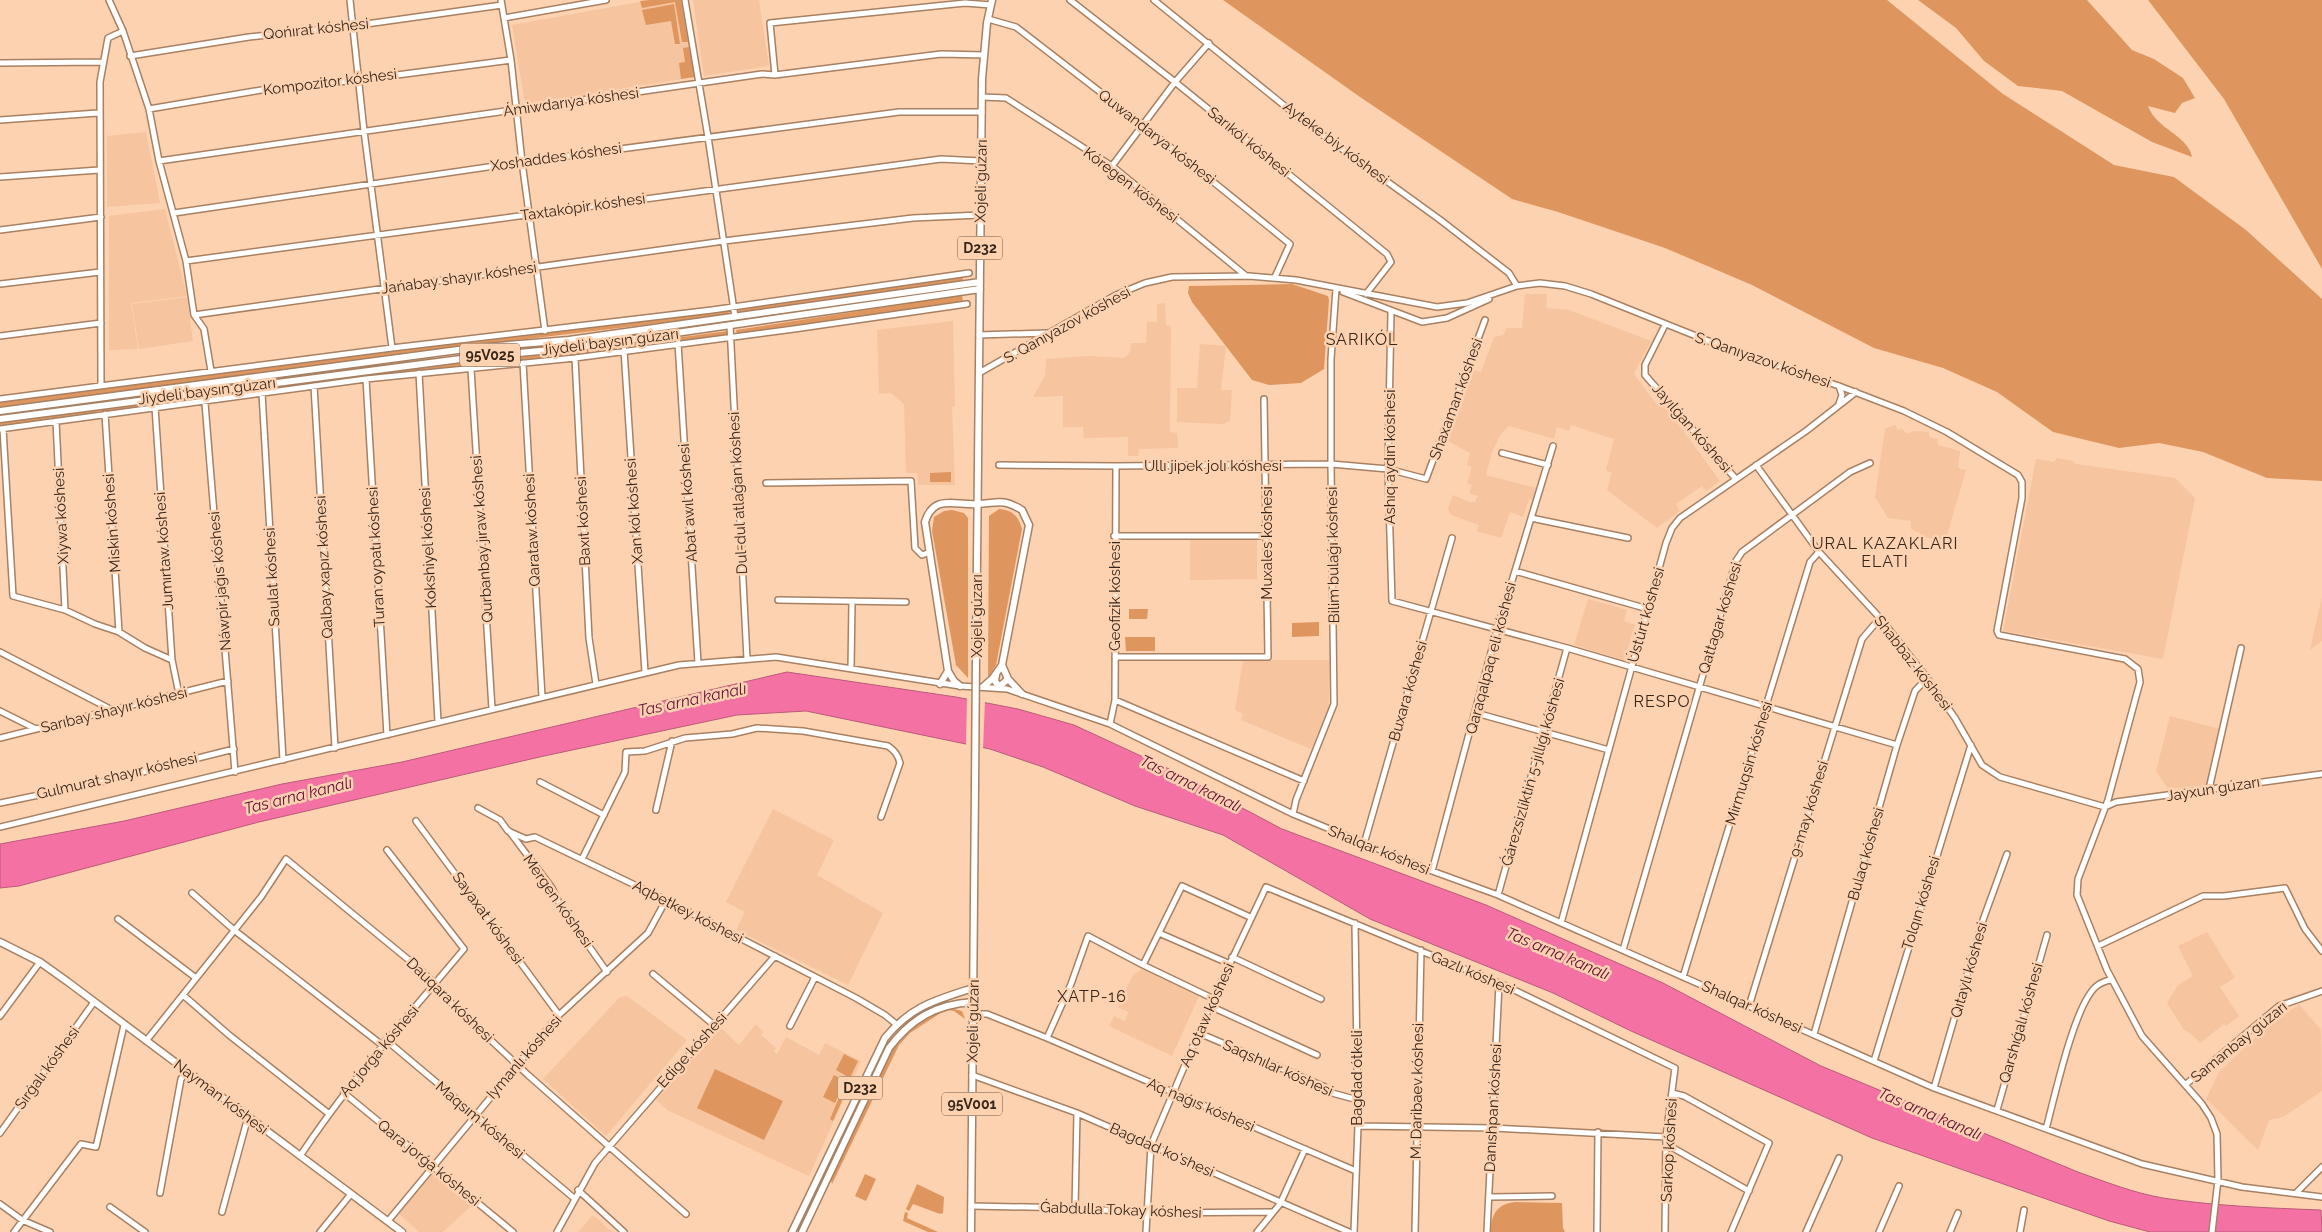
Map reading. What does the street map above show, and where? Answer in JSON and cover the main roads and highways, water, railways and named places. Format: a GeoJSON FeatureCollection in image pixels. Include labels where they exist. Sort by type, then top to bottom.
{"type":"FeatureCollection","features":[{"type":"Feature","properties":{"kind":"main road","name":"Xojeli gúzarı"},"geometry":{"type":"LineString","coordinates":[[971,1232],[982,96],[984,55],[988,19],[992,3]]}},
{"type":"Feature","properties":{"kind":"main road","name":"Jiydeli baysın gúzarı"},"geometry":{"type":"LineString","coordinates":[[0,411],[393,358],[473,348],[570,340],[980,286]]}},
{"type":"Feature","properties":{"kind":"main road","name":"Jiydeli baysın gúzarı"},"geometry":{"type":"LineString","coordinates":[[0,418],[476,357],[572,348],[730,326],[980,286]]}},
{"type":"Feature","properties":{"kind":"main road"},"geometry":{"type":"LineString","coordinates":[[960,686],[954,681],[948,671],[925,522],[933,508],[949,502],[977,504],[999,501],[1022,510],[1029,525],[1002,665],[996,676],[984,686]]}},
{"type":"Feature","properties":{"kind":"main road"},"geometry":{"type":"LineString","coordinates":[[1002,665],[1008,679],[1022,694]]}},
{"type":"Feature","properties":{"kind":"main road"},"geometry":{"type":"LineString","coordinates":[[940,684],[948,671]]}},
{"type":"Feature","properties":{"kind":"main road"},"geometry":{"type":"LineString","coordinates":[[996,676],[995,680],[999,687],[1008,679]]}},
{"type":"Feature","properties":{"kind":"main road","name":"Nayman kóshesi"},"geometry":{"type":"LineString","coordinates":[[0,942],[40,962],[402,1232]]}},
{"type":"Feature","properties":{"kind":"main road","name":"D232"},"geometry":{"type":"LineString","coordinates":[[792,1232],[875,1056],[896,1024],[928,1002],[973,988]]}},
{"type":"Feature","properties":{"kind":"main road"},"geometry":{"type":"LineString","coordinates":[[960,992],[964,997],[962,1003]]}},
{"type":"Feature","properties":{"kind":"main road","name":"D232"},"geometry":{"type":"LineString","coordinates":[[802,1232],[891,1046],[901,1033],[925,1014],[938,1008],[973,1002]]}},
{"type":"Feature","properties":{"kind":"main road"},"geometry":{"type":"LineString","coordinates":[[816,1182],[824,1186]]}},
{"type":"Feature","properties":{"kind":"water","name":"Tas arna kanalı"},"geometry":{"type":"Polygon","coordinates":[[[787,672],[956,697],[1018,709],[1074,725],[1167,768],[1282,829],[1486,905],[1663,983],[1821,1066],[2078,1172],[2131,1190],[2163,1198],[2222,1205],[2321,1210],[2322,1232],[2150,1232],[2109,1221],[1872,1138],[1631,1031],[1553,993],[1370,919],[1223,835],[1135,806],[1043,767],[990,749],[806,711],[737,715],[544,756],[259,822],[19,886],[0,888],[0,844],[124,821],[282,784],[402,762],[787,672]]]}},
{"type":"Feature","properties":{"kind":"district","name":"SARIKÓL"},"geometry":{"type":"Point","coordinates":[1362,339]}},
{"type":"Feature","properties":{"kind":"district","name":"URAL KAZAKLARI ELATI"},"geometry":{"type":"Point","coordinates":[1885,552]}},
{"type":"Feature","properties":{"kind":"district","name":"RESPO"},"geometry":{"type":"Point","coordinates":[1662,701]}},
{"type":"Feature","properties":{"kind":"district","name":"XATP-16"},"geometry":{"type":"Point","coordinates":[1092,996]}}]}
